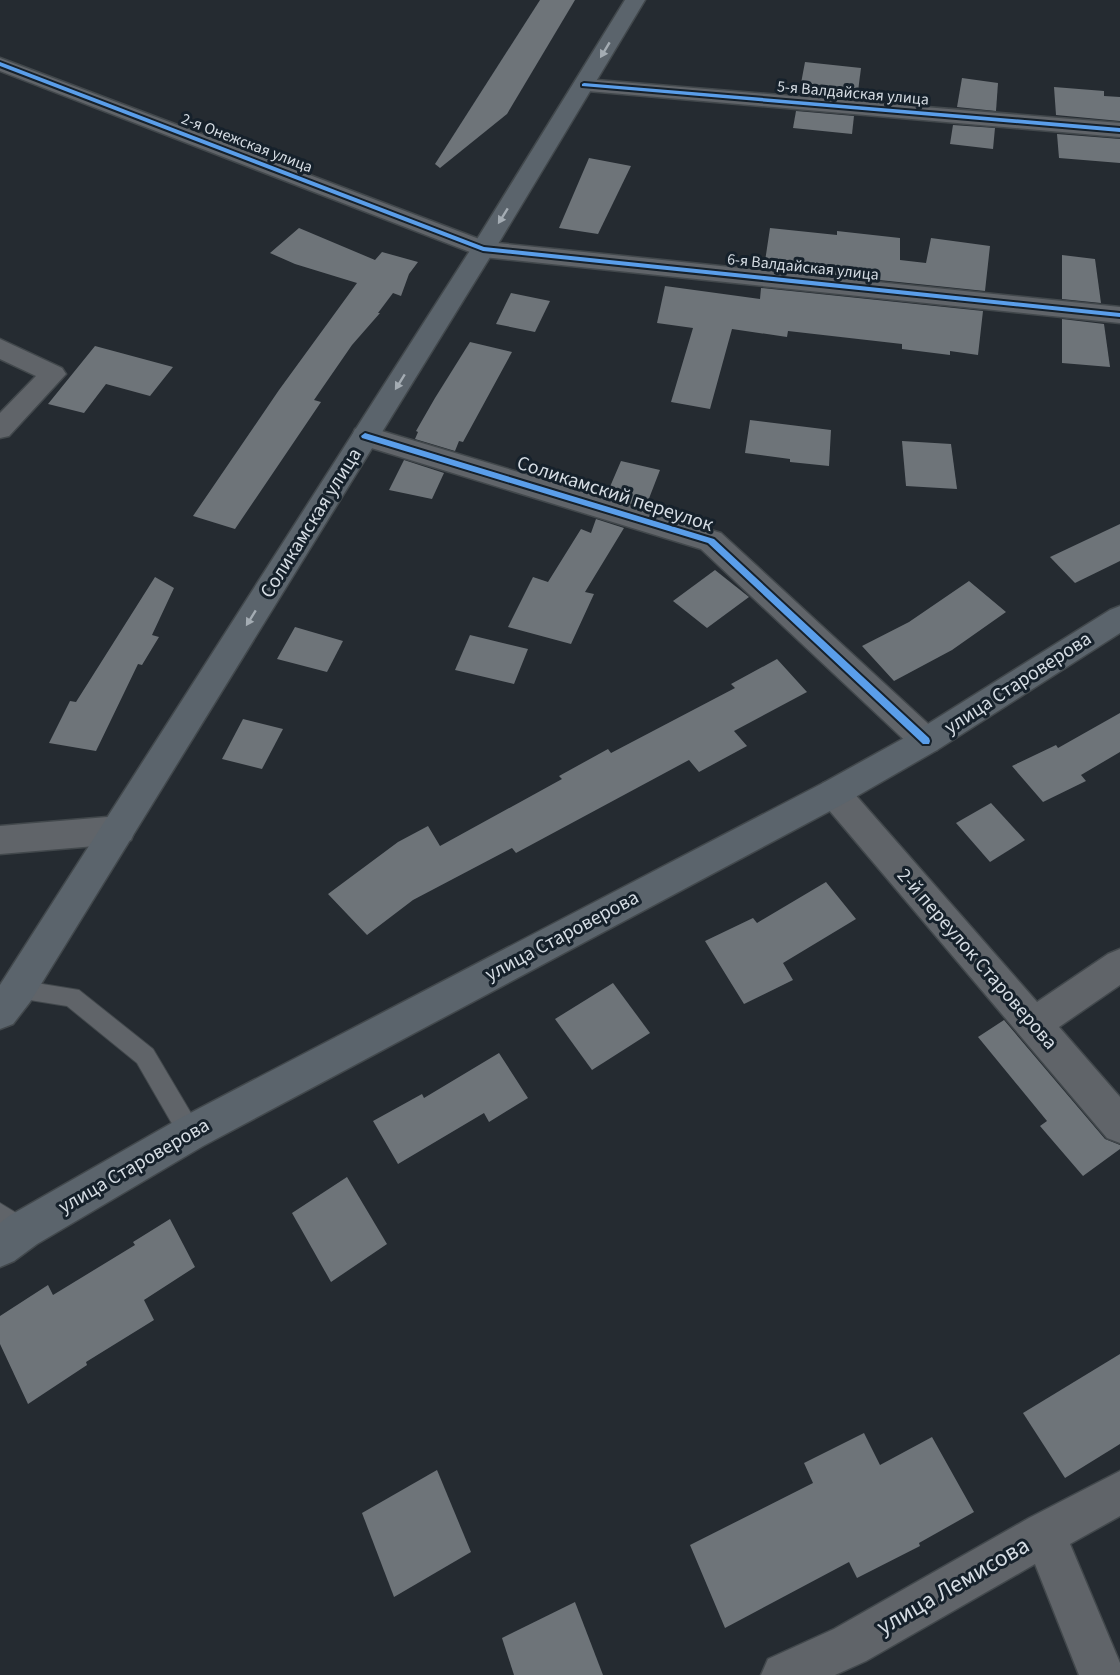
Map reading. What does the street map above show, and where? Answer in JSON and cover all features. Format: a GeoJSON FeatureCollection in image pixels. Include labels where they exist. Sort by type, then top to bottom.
{"type":"FeatureCollection","features":[{"type":"Feature","properties":{"kind":"main road","name":"Соликамская улица"},"geometry":{"type":"LineString","coordinates":[[0,1012],[18,990],[119,830],[483,249],[635,0]]}},
{"type":"Feature","properties":{"kind":"main road","name":"улица Староверова"},"geometry":{"type":"LineString","coordinates":[[8,1230],[834,793],[926,741],[1120,618]]}},
{"type":"Feature","properties":{"kind":"street","name":"2-я Онежская улица"},"geometry":{"type":"LineString","coordinates":[[0,64],[483,249]]}},
{"type":"Feature","properties":{"kind":"street","name":"5-я Валдайская улица"},"geometry":{"type":"LineString","coordinates":[[584,85],[1120,130]]}},
{"type":"Feature","properties":{"kind":"street","name":"6-я Валдайская улица"},"geometry":{"type":"LineString","coordinates":[[483,249],[1120,315]]}},
{"type":"Feature","properties":{"kind":"street"},"geometry":{"type":"LineString","coordinates":[[0,348],[53,374],[0,429]]}},
{"type":"Feature","properties":{"kind":"street","name":"Соликамский переулок"},"geometry":{"type":"LineString","coordinates":[[365,436],[711,541],[926,741]]}},
{"type":"Feature","properties":{"kind":"street","name":"2-й переулок Староверова"},"geometry":{"type":"LineString","coordinates":[[834,793],[1120,1125]]}},
{"type":"Feature","properties":{"kind":"street"},"geometry":{"type":"LineString","coordinates":[[0,840],[119,830]]}},
{"type":"Feature","properties":{"kind":"street"},"geometry":{"type":"LineString","coordinates":[[1034,1024],[1120,965]]}},
{"type":"Feature","properties":{"kind":"street","name":"улица Лемисова"},"geometry":{"type":"LineString","coordinates":[[784,1675],[850,1645],[1120,1492]]}},
{"type":"Feature","properties":{"kind":"street"},"geometry":{"type":"LineString","coordinates":[[1044,1533],[1102,1675]]}},
{"type":"Feature","properties":{"kind":"lane"},"geometry":{"type":"LineString","coordinates":[[18,990],[72,997],[145,1056],[190,1133]]}},
{"type":"Feature","properties":{"kind":"building"},"geometry":{"type":"Polygon","coordinates":[[[540,0],[575,0],[507,114],[440,168],[435,164],[540,0]]]}},
{"type":"Feature","properties":{"kind":"building"},"geometry":{"type":"Polygon","coordinates":[[[805,62],[861,68],[857,99],[799,94],[805,62]]]}},
{"type":"Feature","properties":{"kind":"building"},"geometry":{"type":"Polygon","coordinates":[[[962,78],[998,83],[996,111],[957,107],[962,78]]]}},
{"type":"Feature","properties":{"kind":"building"},"geometry":{"type":"Polygon","coordinates":[[[1054,87],[1104,91],[1104,96],[1120,97],[1120,121],[1056,115],[1054,87]]]}},
{"type":"Feature","properties":{"kind":"building"},"geometry":{"type":"Polygon","coordinates":[[[796,111],[854,116],[852,134],[793,128],[796,111]]]}},
{"type":"Feature","properties":{"kind":"building"},"geometry":{"type":"Polygon","coordinates":[[[953,125],[995,128],[993,149],[950,144],[953,125]]]}},
{"type":"Feature","properties":{"kind":"building"},"geometry":{"type":"Polygon","coordinates":[[[1057,134],[1120,139],[1120,163],[1059,158],[1057,134]]]}},
{"type":"Feature","properties":{"kind":"building"},"geometry":{"type":"Polygon","coordinates":[[[589,158],[631,166],[598,234],[559,228],[589,158]]]}},
{"type":"Feature","properties":{"kind":"building"},"geometry":{"type":"Polygon","coordinates":[[[299,228],[375,260],[382,252],[418,262],[409,274],[401,296],[393,293],[378,313],[380,313],[352,345],[314,400],[321,402],[235,529],[193,516],[279,390],[357,283],[295,264],[270,253],[299,228]]]}},
{"type":"Feature","properties":{"kind":"building"},"geometry":{"type":"Polygon","coordinates":[[[770,228],[837,235],[837,231],[900,238],[900,260],[926,263],[931,238],[990,246],[985,291],[764,268],[770,228]]]}},
{"type":"Feature","properties":{"kind":"building"},"geometry":{"type":"Polygon","coordinates":[[[1062,255],[1095,259],[1101,303],[1062,299],[1062,255]]]}},
{"type":"Feature","properties":{"kind":"building"},"geometry":{"type":"Polygon","coordinates":[[[665,286],[760,299],[761,288],[983,311],[978,355],[950,351],[950,355],[902,349],[902,344],[788,331],[787,337],[732,329],[710,409],[671,402],[693,328],[657,323],[665,286]]]}},
{"type":"Feature","properties":{"kind":"building"},"geometry":{"type":"Polygon","coordinates":[[[511,293],[550,301],[535,332],[496,324],[511,293]]]}},
{"type":"Feature","properties":{"kind":"building"},"geometry":{"type":"Polygon","coordinates":[[[1062,319],[1104,324],[1110,367],[1062,363],[1062,319]]]}},
{"type":"Feature","properties":{"kind":"building"},"geometry":{"type":"Polygon","coordinates":[[[470,342],[512,352],[463,442],[459,441],[455,451],[415,439],[418,432],[416,431],[470,342]]]}},
{"type":"Feature","properties":{"kind":"building"},"geometry":{"type":"Polygon","coordinates":[[[95,346],[173,367],[150,396],[106,384],[84,413],[48,404],[95,346]]]}},
{"type":"Feature","properties":{"kind":"building"},"geometry":{"type":"Polygon","coordinates":[[[750,420],[831,430],[829,466],[790,462],[790,459],[745,453],[750,420]]]}},
{"type":"Feature","properties":{"kind":"building"},"geometry":{"type":"Polygon","coordinates":[[[902,441],[951,444],[957,489],[906,486],[902,441]]]}},
{"type":"Feature","properties":{"kind":"building"},"geometry":{"type":"Polygon","coordinates":[[[404,460],[444,473],[432,499],[389,490],[404,460]]]}},
{"type":"Feature","properties":{"kind":"building"},"geometry":{"type":"Polygon","coordinates":[[[621,461],[660,470],[648,501],[641,499],[638,506],[606,496],[621,461]]]}},
{"type":"Feature","properties":{"kind":"building"},"geometry":{"type":"Polygon","coordinates":[[[596,519],[624,528],[585,592],[594,594],[571,644],[508,627],[533,577],[548,582],[581,529],[591,533],[596,519]]]}},
{"type":"Feature","properties":{"kind":"building"},"geometry":{"type":"Polygon","coordinates":[[[1120,524],[1120,561],[1075,583],[1050,557],[1120,524]]]}},
{"type":"Feature","properties":{"kind":"building"},"geometry":{"type":"Polygon","coordinates":[[[715,570],[749,597],[707,628],[673,601],[715,570]]]}},
{"type":"Feature","properties":{"kind":"building"},"geometry":{"type":"Polygon","coordinates":[[[155,577],[174,588],[152,635],[159,637],[142,665],[138,664],[96,751],[49,743],[70,701],[76,702],[155,577]]]}},
{"type":"Feature","properties":{"kind":"building"},"geometry":{"type":"Polygon","coordinates":[[[969,581],[1006,612],[952,650],[894,681],[862,646],[909,622],[969,581]]]}},
{"type":"Feature","properties":{"kind":"building"},"geometry":{"type":"Polygon","coordinates":[[[295,627],[343,641],[327,672],[277,659],[295,627]]]}},
{"type":"Feature","properties":{"kind":"building"},"geometry":{"type":"Polygon","coordinates":[[[470,635],[528,649],[514,684],[455,670],[470,635]]]}},
{"type":"Feature","properties":{"kind":"building"},"geometry":{"type":"Polygon","coordinates":[[[777,659],[807,692],[734,731],[747,746],[699,772],[689,760],[516,853],[512,848],[413,900],[367,935],[328,894],[398,842],[428,826],[440,846],[562,779],[559,776],[608,749],[611,753],[735,688],[731,684],[777,659]]]}},
{"type":"Feature","properties":{"kind":"building"},"geometry":{"type":"Polygon","coordinates":[[[1120,713],[1120,752],[1081,775],[1086,781],[1043,802],[1012,766],[1056,745],[1058,748],[1120,713]]]}},
{"type":"Feature","properties":{"kind":"building"},"geometry":{"type":"Polygon","coordinates":[[[243,719],[283,729],[262,769],[222,759],[243,719]]]}},
{"type":"Feature","properties":{"kind":"building"},"geometry":{"type":"Polygon","coordinates":[[[991,803],[1025,840],[990,862],[956,823],[991,803]]]}},
{"type":"Feature","properties":{"kind":"building"},"geometry":{"type":"Polygon","coordinates":[[[826,882],[856,919],[783,963],[793,980],[744,1004],[705,941],[753,918],[757,923],[826,882]]]}},
{"type":"Feature","properties":{"kind":"building"},"geometry":{"type":"Polygon","coordinates":[[[613,983],[650,1033],[592,1070],[555,1019],[613,983]]]}},
{"type":"Feature","properties":{"kind":"building"},"geometry":{"type":"Polygon","coordinates":[[[1004,1020],[1105,1139],[1120,1145],[1120,1149],[1083,1176],[1040,1126],[1047,1121],[978,1037],[1004,1020]]]}},
{"type":"Feature","properties":{"kind":"building"},"geometry":{"type":"Polygon","coordinates":[[[499,1053],[528,1098],[489,1122],[484,1113],[398,1164],[373,1121],[422,1094],[424,1098],[499,1053]]]}},
{"type":"Feature","properties":{"kind":"building"},"geometry":{"type":"Polygon","coordinates":[[[347,1177],[387,1244],[331,1282],[292,1213],[347,1177]]]}},
{"type":"Feature","properties":{"kind":"building"},"geometry":{"type":"Polygon","coordinates":[[[170,1219],[195,1267],[144,1300],[154,1320],[86,1362],[87,1365],[28,1404],[0,1344],[0,1316],[48,1285],[53,1295],[135,1245],[133,1242],[170,1219]]]}},
{"type":"Feature","properties":{"kind":"building"},"geometry":{"type":"Polygon","coordinates":[[[1120,1354],[1120,1444],[1065,1478],[1023,1413],[1120,1354]]]}},
{"type":"Feature","properties":{"kind":"building"},"geometry":{"type":"Polygon","coordinates":[[[864,1433],[880,1465],[932,1437],[974,1512],[919,1543],[920,1546],[857,1578],[849,1562],[725,1628],[690,1545],[813,1483],[804,1463],[864,1433]]]}},
{"type":"Feature","properties":{"kind":"building"},"geometry":{"type":"Polygon","coordinates":[[[437,1470],[471,1552],[394,1597],[362,1513],[437,1470]]]}},
{"type":"Feature","properties":{"kind":"building"},"geometry":{"type":"Polygon","coordinates":[[[575,1602],[603,1675],[514,1675],[502,1638],[575,1602]]]}},
{"type":"Feature","properties":{"kind":"cycle path"},"geometry":{"type":"LineString","coordinates":[[0,64],[483,249],[1120,315]]}},
{"type":"Feature","properties":{"kind":"cycle path"},"geometry":{"type":"LineString","coordinates":[[584,85],[1120,130]]}},
{"type":"Feature","properties":{"kind":"cycle path"},"geometry":{"type":"LineString","coordinates":[[365,436],[711,541],[926,741]]}}]}
